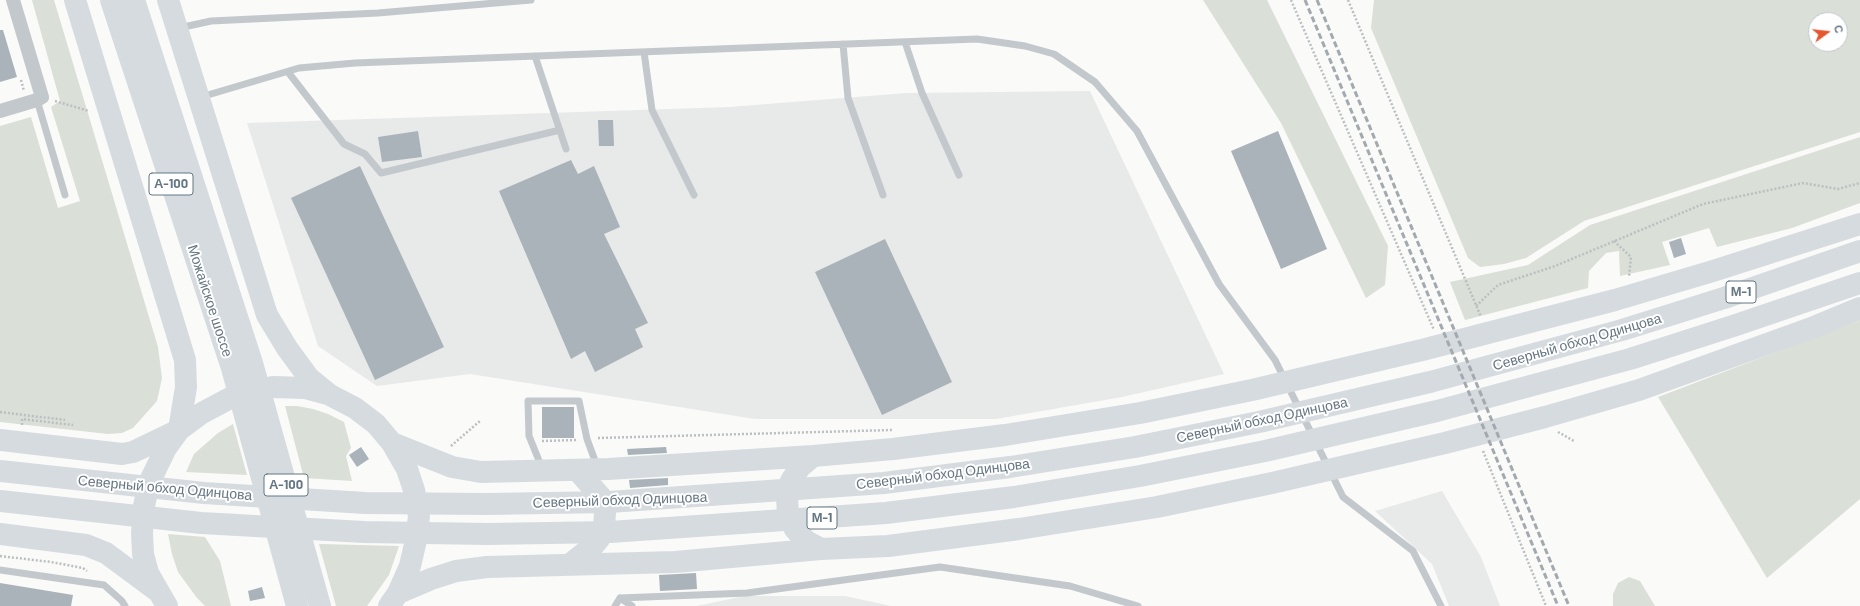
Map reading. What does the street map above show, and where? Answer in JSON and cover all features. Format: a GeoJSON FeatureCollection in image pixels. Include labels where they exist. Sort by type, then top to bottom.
{"type":"FeatureCollection","features":[{"type":"Feature","properties":{"kind":"main road"},"geometry":{"type":"LineString","coordinates":[[75,0],[185,360],[186,387],[179,430],[156,466],[149,484],[144,506],[142,533],[143,554],[148,573],[162,598]]}},
{"type":"Feature","properties":{"kind":"main road","name":"Можайское шоссе"},"geometry":{"type":"LineString","coordinates":[[111,0],[232,368],[297,606]]}},
{"type":"Feature","properties":{"kind":"main road","name":"Можайское шоссе"},"geometry":{"type":"LineString","coordinates":[[134,0],[252,363],[320,606]]}},
{"type":"Feature","properties":{"kind":"main road"},"geometry":{"type":"LineString","coordinates":[[168,0],[267,315],[287,348],[309,378],[330,395],[355,408],[376,424],[392,443],[409,476],[414,490],[419,516],[416,540],[410,566],[394,599]]}},
{"type":"Feature","properties":{"kind":"main road"},"geometry":{"type":"LineString","coordinates":[[392,443],[452,467],[481,472],[587,470],[814,456],[893,449],[1005,435],[1140,413],[1252,390],[1422,350],[1615,300],[1713,271],[1860,224]]}},
{"type":"Feature","properties":{"kind":"main road","name":"Северный обход Одинцова"},"geometry":{"type":"LineString","coordinates":[[0,471],[204,493],[365,503],[472,504],[609,502],[884,483],[1010,467],[1135,447],[1251,424],[1430,382],[1622,330],[1724,298],[1860,250]]}},
{"type":"Feature","properties":{"kind":"main road","name":"Северный обход Одинцова"},"geometry":{"type":"LineString","coordinates":[[0,501],[201,523],[364,532],[487,534],[618,531],[886,513],[1030,494],[1140,476],[1265,451],[1437,411],[1630,359],[1860,283]]}},
{"type":"Feature","properties":{"kind":"main road"},"geometry":{"type":"LineString","coordinates":[[394,599],[431,579],[460,570],[487,567],[676,562],[821,549],[888,546],[969,536],[1151,508],[1272,484],[1445,443],[1639,390],[1814,327],[1860,308]]}},
{"type":"Feature","properties":{"kind":"main road"},"geometry":{"type":"LineString","coordinates":[[0,440],[122,454],[133,452],[179,430],[202,413],[234,396],[273,387],[305,388],[330,395]]}},
{"type":"Feature","properties":{"kind":"main road"},"geometry":{"type":"LineString","coordinates":[[814,456],[800,466],[791,481],[787,497],[788,514],[795,529],[806,541],[821,549]]}},
{"type":"Feature","properties":{"kind":"main road"},"geometry":{"type":"LineString","coordinates":[[569,565],[594,545],[599,539],[605,520],[601,497],[587,470]]}},
{"type":"Feature","properties":{"kind":"main road"},"geometry":{"type":"LineString","coordinates":[[0,534],[86,545],[106,553],[162,598]]}},
{"type":"Feature","properties":{"kind":"street"},"geometry":{"type":"LineString","coordinates":[[0,111],[40,99],[13,0]]}},
{"type":"Feature","properties":{"kind":"lane"},"geometry":{"type":"LineString","coordinates":[[177,28],[211,21],[378,13],[531,0]]}},
{"type":"Feature","properties":{"kind":"lane"},"geometry":{"type":"LineString","coordinates":[[198,98],[299,68],[354,63],[977,39],[1025,46],[1054,54],[1095,82],[1137,131],[1219,284],[1275,360],[1343,497],[1413,551],[1441,606]]}},
{"type":"Feature","properties":{"kind":"lane"},"geometry":{"type":"LineString","coordinates":[[905,42],[922,93],[959,175]]}},
{"type":"Feature","properties":{"kind":"lane"},"geometry":{"type":"LineString","coordinates":[[843,44],[848,98],[883,195]]}},
{"type":"Feature","properties":{"kind":"lane"},"geometry":{"type":"LineString","coordinates":[[644,52],[652,110],[694,195]]}},
{"type":"Feature","properties":{"kind":"lane"},"geometry":{"type":"LineString","coordinates":[[535,56],[566,149]]}},
{"type":"Feature","properties":{"kind":"lane"},"geometry":{"type":"LineString","coordinates":[[288,72],[344,144],[365,154],[381,173],[560,130]]}},
{"type":"Feature","properties":{"kind":"lane"},"geometry":{"type":"LineString","coordinates":[[40,99],[65,195]]}},
{"type":"Feature","properties":{"kind":"lane"},"geometry":{"type":"LineString","coordinates":[[543,470],[529,436],[528,401],[580,401],[587,438],[587,470]]}},
{"type":"Feature","properties":{"kind":"lane"},"geometry":{"type":"LineString","coordinates":[[620,598],[747,593],[940,567],[1070,586],[1118,603],[1138,606]]}},
{"type":"Feature","properties":{"kind":"lane"},"geometry":{"type":"LineString","coordinates":[[0,570],[104,585],[122,601],[125,606]]}},
{"type":"Feature","properties":{"kind":"lane"},"geometry":{"type":"LineString","coordinates":[[615,606],[620,598]]}},
{"type":"Feature","properties":{"kind":"lane"},"geometry":{"type":"LineString","coordinates":[[620,598],[632,606]]}},
{"type":"Feature","properties":{"kind":"path"},"geometry":{"type":"LineString","coordinates":[[1291,0],[1437,337]]}},
{"type":"Feature","properties":{"kind":"path"},"geometry":{"type":"LineString","coordinates":[[1348,0],[1482,320]]}},
{"type":"Feature","properties":{"kind":"path"},"geometry":{"type":"LineString","coordinates":[[18,93],[24,91],[20,77]]}},
{"type":"Feature","properties":{"kind":"path"},"geometry":{"type":"LineString","coordinates":[[40,99],[89,111]]}},
{"type":"Feature","properties":{"kind":"path"},"geometry":{"type":"LineString","coordinates":[[1476,306],[1498,285],[1555,266],[1703,204],[1803,183],[1838,188],[1860,183]]}},
{"type":"Feature","properties":{"kind":"path"},"geometry":{"type":"LineString","coordinates":[[1614,241],[1631,257],[1629,280]]}},
{"type":"Feature","properties":{"kind":"path"},"geometry":{"type":"LineString","coordinates":[[0,412],[65,420]]}},
{"type":"Feature","properties":{"kind":"path"},"geometry":{"type":"LineString","coordinates":[[29,427],[22,426],[22,419],[73,425]]}},
{"type":"Feature","properties":{"kind":"path"},"geometry":{"type":"LineString","coordinates":[[528,420],[543,442],[587,438],[894,430]]}},
{"type":"Feature","properties":{"kind":"path"},"geometry":{"type":"LineString","coordinates":[[451,446],[480,421]]}},
{"type":"Feature","properties":{"kind":"path"},"geometry":{"type":"LineString","coordinates":[[1554,430],[1574,441]]}},
{"type":"Feature","properties":{"kind":"path"},"geometry":{"type":"LineString","coordinates":[[1480,445],[1546,606]]}},
{"type":"Feature","properties":{"kind":"path"},"geometry":{"type":"LineString","coordinates":[[0,556],[51,562],[83,568],[104,585]]}},
{"type":"Feature","properties":{"kind":"shaded area"},"geometry":{"type":"Polygon","coordinates":[[[32,0],[54,0],[158,347],[162,378],[157,401],[133,428],[122,433],[108,434],[0,422],[0,126],[31,117],[58,208],[80,201],[51,107],[60,101],[32,0]]]}},
{"type":"Feature","properties":{"kind":"shaded area"},"geometry":{"type":"Polygon","coordinates":[[[1203,0],[1267,0],[1388,246],[1385,285],[1366,298],[1281,123],[1203,0]]]}},
{"type":"Feature","properties":{"kind":"shaded area"},"geometry":{"type":"Polygon","coordinates":[[[1374,0],[1860,0],[1860,132],[1584,221],[1526,258],[1504,264],[1480,267],[1468,258],[1371,28],[1374,0]]]}},
{"type":"Feature","properties":{"kind":"shaded area"},"geometry":{"type":"Polygon","coordinates":[[[1090,91],[1224,374],[1122,397],[996,419],[755,419],[470,374],[377,386],[318,346],[247,123],[729,107],[907,93],[1090,91]]]}},
{"type":"Feature","properties":{"kind":"shaded area"},"geometry":{"type":"Polygon","coordinates":[[[1860,137],[1860,203],[1792,228],[1717,247],[1709,228],[1662,242],[1670,265],[1620,276],[1619,251],[1606,253],[1589,271],[1588,288],[1465,320],[1450,282],[1528,265],[1590,225],[1860,137]]]}},
{"type":"Feature","properties":{"kind":"shaded area"},"geometry":{"type":"Polygon","coordinates":[[[1860,320],[1860,499],[1767,578],[1658,397],[1860,320]]]}},
{"type":"Feature","properties":{"kind":"shaded area"},"geometry":{"type":"Polygon","coordinates":[[[285,406],[297,406],[313,409],[344,422],[351,448],[346,456],[352,481],[304,478],[285,406]]]}},
{"type":"Feature","properties":{"kind":"shaded area"},"geometry":{"type":"Polygon","coordinates":[[[233,424],[247,475],[186,472],[194,454],[218,433],[233,424]]]}},
{"type":"Feature","properties":{"kind":"shaded area"},"geometry":{"type":"Polygon","coordinates":[[[1442,491],[1481,557],[1500,606],[1449,606],[1432,564],[1375,511],[1442,491]]]}},
{"type":"Feature","properties":{"kind":"shaded area"},"geometry":{"type":"Polygon","coordinates":[[[168,534],[205,537],[220,561],[231,606],[205,606],[197,598],[178,572],[172,554],[168,534]]]}},
{"type":"Feature","properties":{"kind":"shaded area"},"geometry":{"type":"Polygon","coordinates":[[[319,544],[399,546],[389,575],[367,606],[336,606],[319,544]]]}},
{"type":"Feature","properties":{"kind":"shaded area"},"geometry":{"type":"Polygon","coordinates":[[[1629,577],[1640,581],[1655,606],[1613,606],[1613,594],[1618,583],[1629,577]]]}},
{"type":"Feature","properties":{"kind":"shaded area"},"geometry":{"type":"Polygon","coordinates":[[[744,596],[845,596],[891,606],[697,606],[744,596]]]}},
{"type":"Feature","properties":{"kind":"building"},"geometry":{"type":"Polygon","coordinates":[[[0,30],[3,30],[17,77],[0,82],[0,30]]]}},
{"type":"Feature","properties":{"kind":"building"},"geometry":{"type":"Polygon","coordinates":[[[598,120],[613,120],[614,146],[599,146],[598,120]]]}},
{"type":"Feature","properties":{"kind":"building"},"geometry":{"type":"Polygon","coordinates":[[[418,131],[422,157],[382,162],[378,137],[418,131]]]}},
{"type":"Feature","properties":{"kind":"building"},"geometry":{"type":"Polygon","coordinates":[[[1278,131],[1327,249],[1281,269],[1231,151],[1278,131]]]}},
{"type":"Feature","properties":{"kind":"building"},"geometry":{"type":"Polygon","coordinates":[[[571,160],[578,174],[594,166],[620,227],[604,234],[648,323],[635,329],[643,347],[595,372],[585,351],[571,359],[499,191],[571,160]]]}},
{"type":"Feature","properties":{"kind":"building"},"geometry":{"type":"Polygon","coordinates":[[[360,166],[444,347],[375,380],[291,198],[360,166]]]}},
{"type":"Feature","properties":{"kind":"building"},"geometry":{"type":"Polygon","coordinates":[[[1681,238],[1686,254],[1674,258],[1669,242],[1681,238]]]}},
{"type":"Feature","properties":{"kind":"building"},"geometry":{"type":"Polygon","coordinates":[[[885,239],[952,382],[882,415],[815,272],[885,239]]]}},
{"type":"Feature","properties":{"kind":"building"},"geometry":{"type":"Polygon","coordinates":[[[542,407],[574,407],[574,438],[542,438],[542,407]]]}},
{"type":"Feature","properties":{"kind":"building"},"geometry":{"type":"Polygon","coordinates":[[[361,447],[369,459],[357,467],[349,455],[361,447]]]}},
{"type":"Feature","properties":{"kind":"building"},"geometry":{"type":"Polygon","coordinates":[[[666,447],[667,453],[628,455],[627,449],[666,447]]]}},
{"type":"Feature","properties":{"kind":"building"},"geometry":{"type":"Polygon","coordinates":[[[668,478],[668,485],[630,488],[629,480],[668,478]]]}},
{"type":"Feature","properties":{"kind":"building"},"geometry":{"type":"Polygon","coordinates":[[[696,573],[697,589],[660,591],[659,575],[696,573]]]}},
{"type":"Feature","properties":{"kind":"building"},"geometry":{"type":"Polygon","coordinates":[[[0,583],[73,595],[71,606],[0,606],[0,583]]]}},
{"type":"Feature","properties":{"kind":"building"},"geometry":{"type":"Polygon","coordinates":[[[262,587],[265,598],[250,601],[248,591],[262,587]]]}},
{"type":"Feature","properties":{"kind":"railway"},"geometry":{"type":"LineString","coordinates":[[1305,0],[1558,606]]}},
{"type":"Feature","properties":{"kind":"railway"},"geometry":{"type":"LineString","coordinates":[[1317,0],[1569,606]]}}]}
